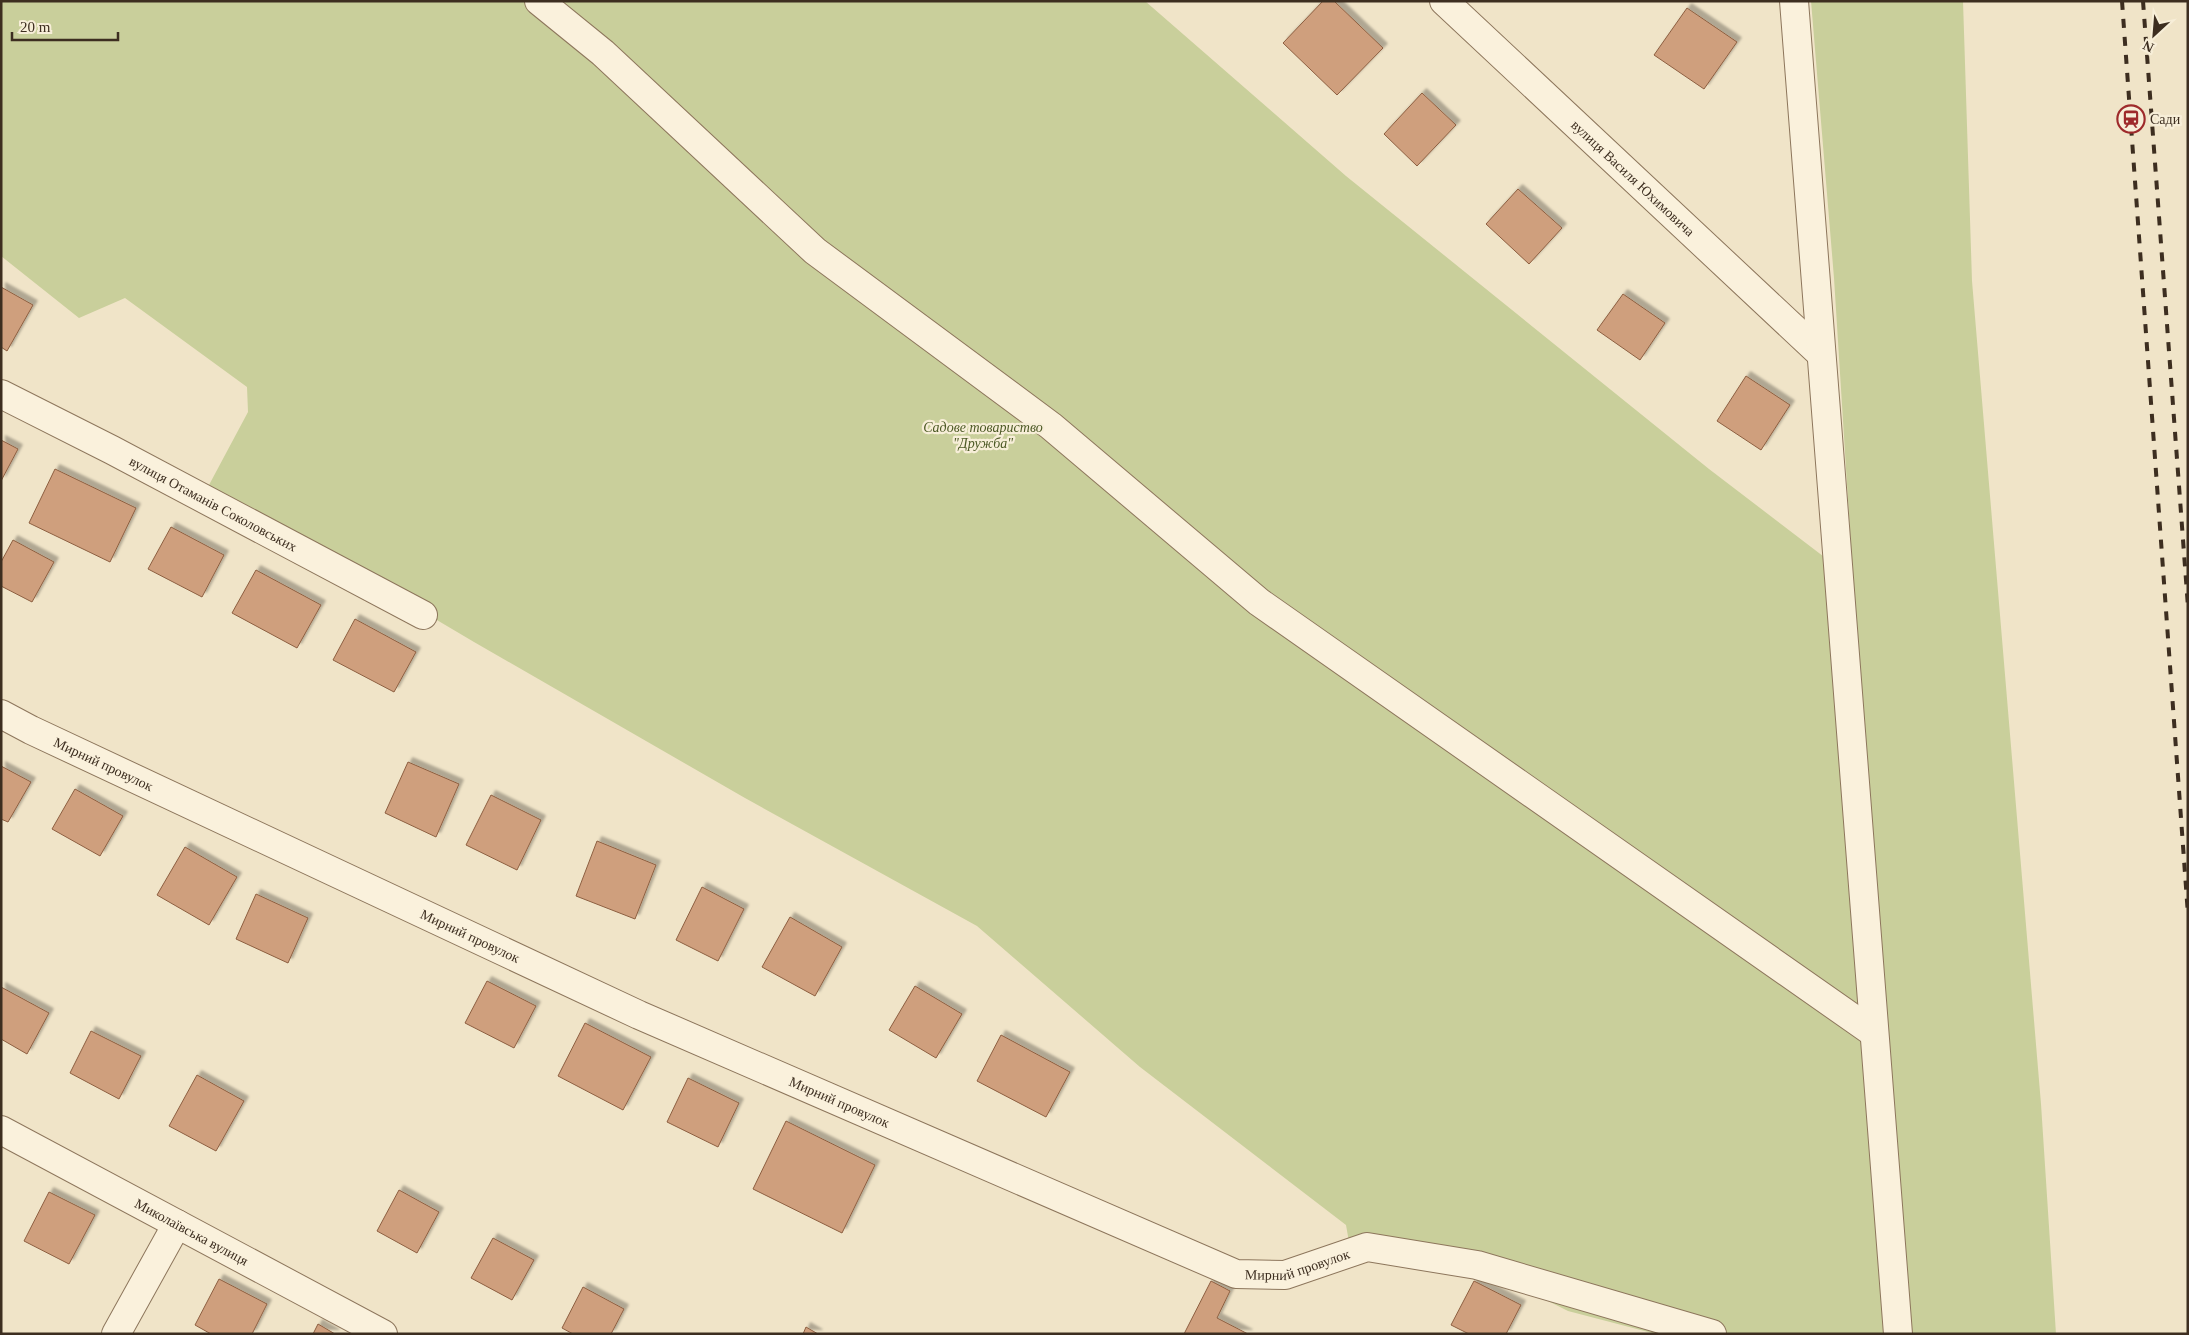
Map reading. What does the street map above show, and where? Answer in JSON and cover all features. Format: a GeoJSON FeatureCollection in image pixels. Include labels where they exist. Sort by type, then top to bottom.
{"type":"FeatureCollection","features":[{"type":"Feature","properties":{"kind":"street"},"geometry":{"type":"LineString","coordinates":[[539,1],[603,53],[815,251],[1051,426],[1259,602],[1874,1033]]}},
{"type":"Feature","properties":{"kind":"street","name":"вулиця Василя Юхимовича"},"geometry":{"type":"LineString","coordinates":[[1444,1],[1821,354]]}},
{"type":"Feature","properties":{"kind":"street"},"geometry":{"type":"LineString","coordinates":[[1794,1],[1898,1334]]}},
{"type":"Feature","properties":{"kind":"street","name":"вулиця Отаманів Соколовських"},"geometry":{"type":"LineString","coordinates":[[1,394],[112,450],[423,615]]}},
{"type":"Feature","properties":{"kind":"street","name":"Мирний провулок"},"geometry":{"type":"LineString","coordinates":[[1,714],[31,730],[639,1015],[1236,1274],[1285,1275],[1367,1247],[1477,1265],[1712,1334]]}},
{"type":"Feature","properties":{"kind":"street","name":"Миколаївська вулиця"},"geometry":{"type":"LineString","coordinates":[[1,1130],[383,1334]]}},
{"type":"Feature","properties":{"kind":"street"},"geometry":{"type":"LineString","coordinates":[[116,1334],[177,1224]]}},
{"type":"Feature","properties":{"kind":"green space","name":"Садове товариство \"Дружба\""},"geometry":{"type":"Polygon","coordinates":[[[1,1],[1145,1],[1346,176],[1709,469],[1853,579],[1834,278],[1811,1],[1963,1],[1972,281],[2041,1104],[2056,1334],[1656,1334],[1568,1311],[1482,1268],[1349,1242],[1346,1225],[1140,1067],[977,926],[745,798],[474,642],[209,485],[248,412],[247,387],[125,298],[79,318],[1,256],[1,1]]]}},
{"type":"Feature","properties":{"kind":"building"},"geometry":{"type":"Polygon","coordinates":[[[1323,1],[1334,1],[1383,48],[1337,95],[1283,43],[1323,1]]]}},
{"type":"Feature","properties":{"kind":"building"},"geometry":{"type":"Polygon","coordinates":[[[1687,8],[1737,42],[1704,89],[1654,55],[1687,8]]]}},
{"type":"Feature","properties":{"kind":"building"},"geometry":{"type":"Polygon","coordinates":[[[1422,93],[1456,125],[1417,166],[1384,134],[1422,93]]]}},
{"type":"Feature","properties":{"kind":"building"},"geometry":{"type":"Polygon","coordinates":[[[1518,189],[1562,228],[1529,264],[1486,224],[1518,189]]]}},
{"type":"Feature","properties":{"kind":"building"},"geometry":{"type":"Polygon","coordinates":[[[1,287],[33,305],[7,351],[1,347],[1,287]]]}},
{"type":"Feature","properties":{"kind":"building"},"geometry":{"type":"Polygon","coordinates":[[[1623,294],[1665,323],[1640,360],[1597,330],[1623,294]]]}},
{"type":"Feature","properties":{"kind":"building"},"geometry":{"type":"Polygon","coordinates":[[[1746,376],[1790,405],[1761,450],[1717,421],[1746,376]]]}},
{"type":"Feature","properties":{"kind":"building"},"geometry":{"type":"Polygon","coordinates":[[[1,440],[18,449],[1,481],[1,440]]]}},
{"type":"Feature","properties":{"kind":"building"},"geometry":{"type":"Polygon","coordinates":[[[55,469],[136,508],[110,562],[29,523],[55,469]]]}},
{"type":"Feature","properties":{"kind":"building"},"geometry":{"type":"Polygon","coordinates":[[[171,527],[224,555],[202,597],[148,569],[171,527]]]}},
{"type":"Feature","properties":{"kind":"building"},"geometry":{"type":"Polygon","coordinates":[[[13,540],[54,562],[32,602],[1,586],[1,562],[13,540]]]}},
{"type":"Feature","properties":{"kind":"building"},"geometry":{"type":"Polygon","coordinates":[[[256,570],[321,605],[297,648],[232,613],[256,570]]]}},
{"type":"Feature","properties":{"kind":"building"},"geometry":{"type":"Polygon","coordinates":[[[355,619],[416,652],[394,692],[333,660],[355,619]]]}},
{"type":"Feature","properties":{"kind":"building"},"geometry":{"type":"Polygon","coordinates":[[[408,762],[459,784],[436,837],[385,813],[408,762]]]}},
{"type":"Feature","properties":{"kind":"building"},"geometry":{"type":"Polygon","coordinates":[[[1,766],[31,782],[8,822],[1,819],[1,766]]]}},
{"type":"Feature","properties":{"kind":"building"},"geometry":{"type":"Polygon","coordinates":[[[75,789],[123,816],[100,856],[52,829],[75,789]]]}},
{"type":"Feature","properties":{"kind":"building"},"geometry":{"type":"Polygon","coordinates":[[[491,795],[541,820],[517,870],[466,845],[491,795]]]}},
{"type":"Feature","properties":{"kind":"building"},"geometry":{"type":"Polygon","coordinates":[[[597,841],[656,865],[635,919],[576,896],[597,841]]]}},
{"type":"Feature","properties":{"kind":"building"},"geometry":{"type":"Polygon","coordinates":[[[185,847],[237,877],[209,925],[157,895],[185,847]]]}},
{"type":"Feature","properties":{"kind":"building"},"geometry":{"type":"Polygon","coordinates":[[[702,887],[744,909],[718,961],[676,940],[702,887]]]}},
{"type":"Feature","properties":{"kind":"building"},"geometry":{"type":"Polygon","coordinates":[[[256,894],[308,918],[288,963],[236,939],[256,894]]]}},
{"type":"Feature","properties":{"kind":"building"},"geometry":{"type":"Polygon","coordinates":[[[790,917],[842,947],[815,996],[762,967],[790,917]]]}},
{"type":"Feature","properties":{"kind":"building"},"geometry":{"type":"Polygon","coordinates":[[[487,981],[536,1006],[514,1048],[465,1023],[487,981]]]}},
{"type":"Feature","properties":{"kind":"building"},"geometry":{"type":"Polygon","coordinates":[[[915,986],[962,1014],[936,1058],[889,1030],[915,986]]]}},
{"type":"Feature","properties":{"kind":"building"},"geometry":{"type":"Polygon","coordinates":[[[1,987],[49,1013],[27,1054],[1,1039],[1,987]]]}},
{"type":"Feature","properties":{"kind":"building"},"geometry":{"type":"Polygon","coordinates":[[[585,1023],[651,1057],[623,1110],[558,1076],[585,1023]]]}},
{"type":"Feature","properties":{"kind":"building"},"geometry":{"type":"Polygon","coordinates":[[[91,1031],[141,1056],[119,1099],[70,1073],[91,1031]]]}},
{"type":"Feature","properties":{"kind":"building"},"geometry":{"type":"Polygon","coordinates":[[[1001,1035],[1070,1072],[1046,1117],[977,1081],[1001,1035]]]}},
{"type":"Feature","properties":{"kind":"building"},"geometry":{"type":"Polygon","coordinates":[[[197,1075],[244,1101],[216,1151],[169,1126],[197,1075]]]}},
{"type":"Feature","properties":{"kind":"building"},"geometry":{"type":"Polygon","coordinates":[[[688,1078],[739,1103],[718,1147],[667,1122],[688,1078]]]}},
{"type":"Feature","properties":{"kind":"building"},"geometry":{"type":"Polygon","coordinates":[[[786,1121],[875,1165],[842,1233],[753,1189],[786,1121]]]}},
{"type":"Feature","properties":{"kind":"building"},"geometry":{"type":"Polygon","coordinates":[[[399,1190],[439,1212],[417,1253],[377,1231],[399,1190]]]}},
{"type":"Feature","properties":{"kind":"building"},"geometry":{"type":"Polygon","coordinates":[[[49,1192],[95,1215],[69,1264],[24,1241],[49,1192]]]}},
{"type":"Feature","properties":{"kind":"building"},"geometry":{"type":"Polygon","coordinates":[[[493,1238],[534,1260],[512,1300],[471,1278],[493,1238]]]}},
{"type":"Feature","properties":{"kind":"building"},"geometry":{"type":"Polygon","coordinates":[[[219,1279],[267,1304],[252,1334],[211,1334],[195,1325],[219,1279]]]}},
{"type":"Feature","properties":{"kind":"building"},"geometry":{"type":"Polygon","coordinates":[[[1211,1281],[1230,1291],[1217,1318],[1248,1334],[1184,1334],[1211,1281]]]}},
{"type":"Feature","properties":{"kind":"building"},"geometry":{"type":"Polygon","coordinates":[[[1474,1281],[1521,1305],[1506,1334],[1469,1334],[1451,1325],[1474,1281]]]}},
{"type":"Feature","properties":{"kind":"building"},"geometry":{"type":"Polygon","coordinates":[[[583,1287],[624,1309],[611,1334],[573,1334],[562,1328],[583,1287]]]}},
{"type":"Feature","properties":{"kind":"building"},"geometry":{"type":"Polygon","coordinates":[[[318,1324],[335,1334],[313,1334],[318,1324]]]}},
{"type":"Feature","properties":{"kind":"building"},"geometry":{"type":"Polygon","coordinates":[[[806,1327],[818,1334],[803,1334],[806,1327]]]}},
{"type":"Feature","properties":{"kind":"railway"},"geometry":{"type":"LineString","coordinates":[[2122,1],[2188,915]]}},
{"type":"Feature","properties":{"kind":"railway"},"geometry":{"type":"LineString","coordinates":[[2143,1],[2188,607]]}},
{"type":"Feature","properties":{"kind":"place","name":"Сади"},"geometry":{"type":"Point","coordinates":[2131,119]}}]}
